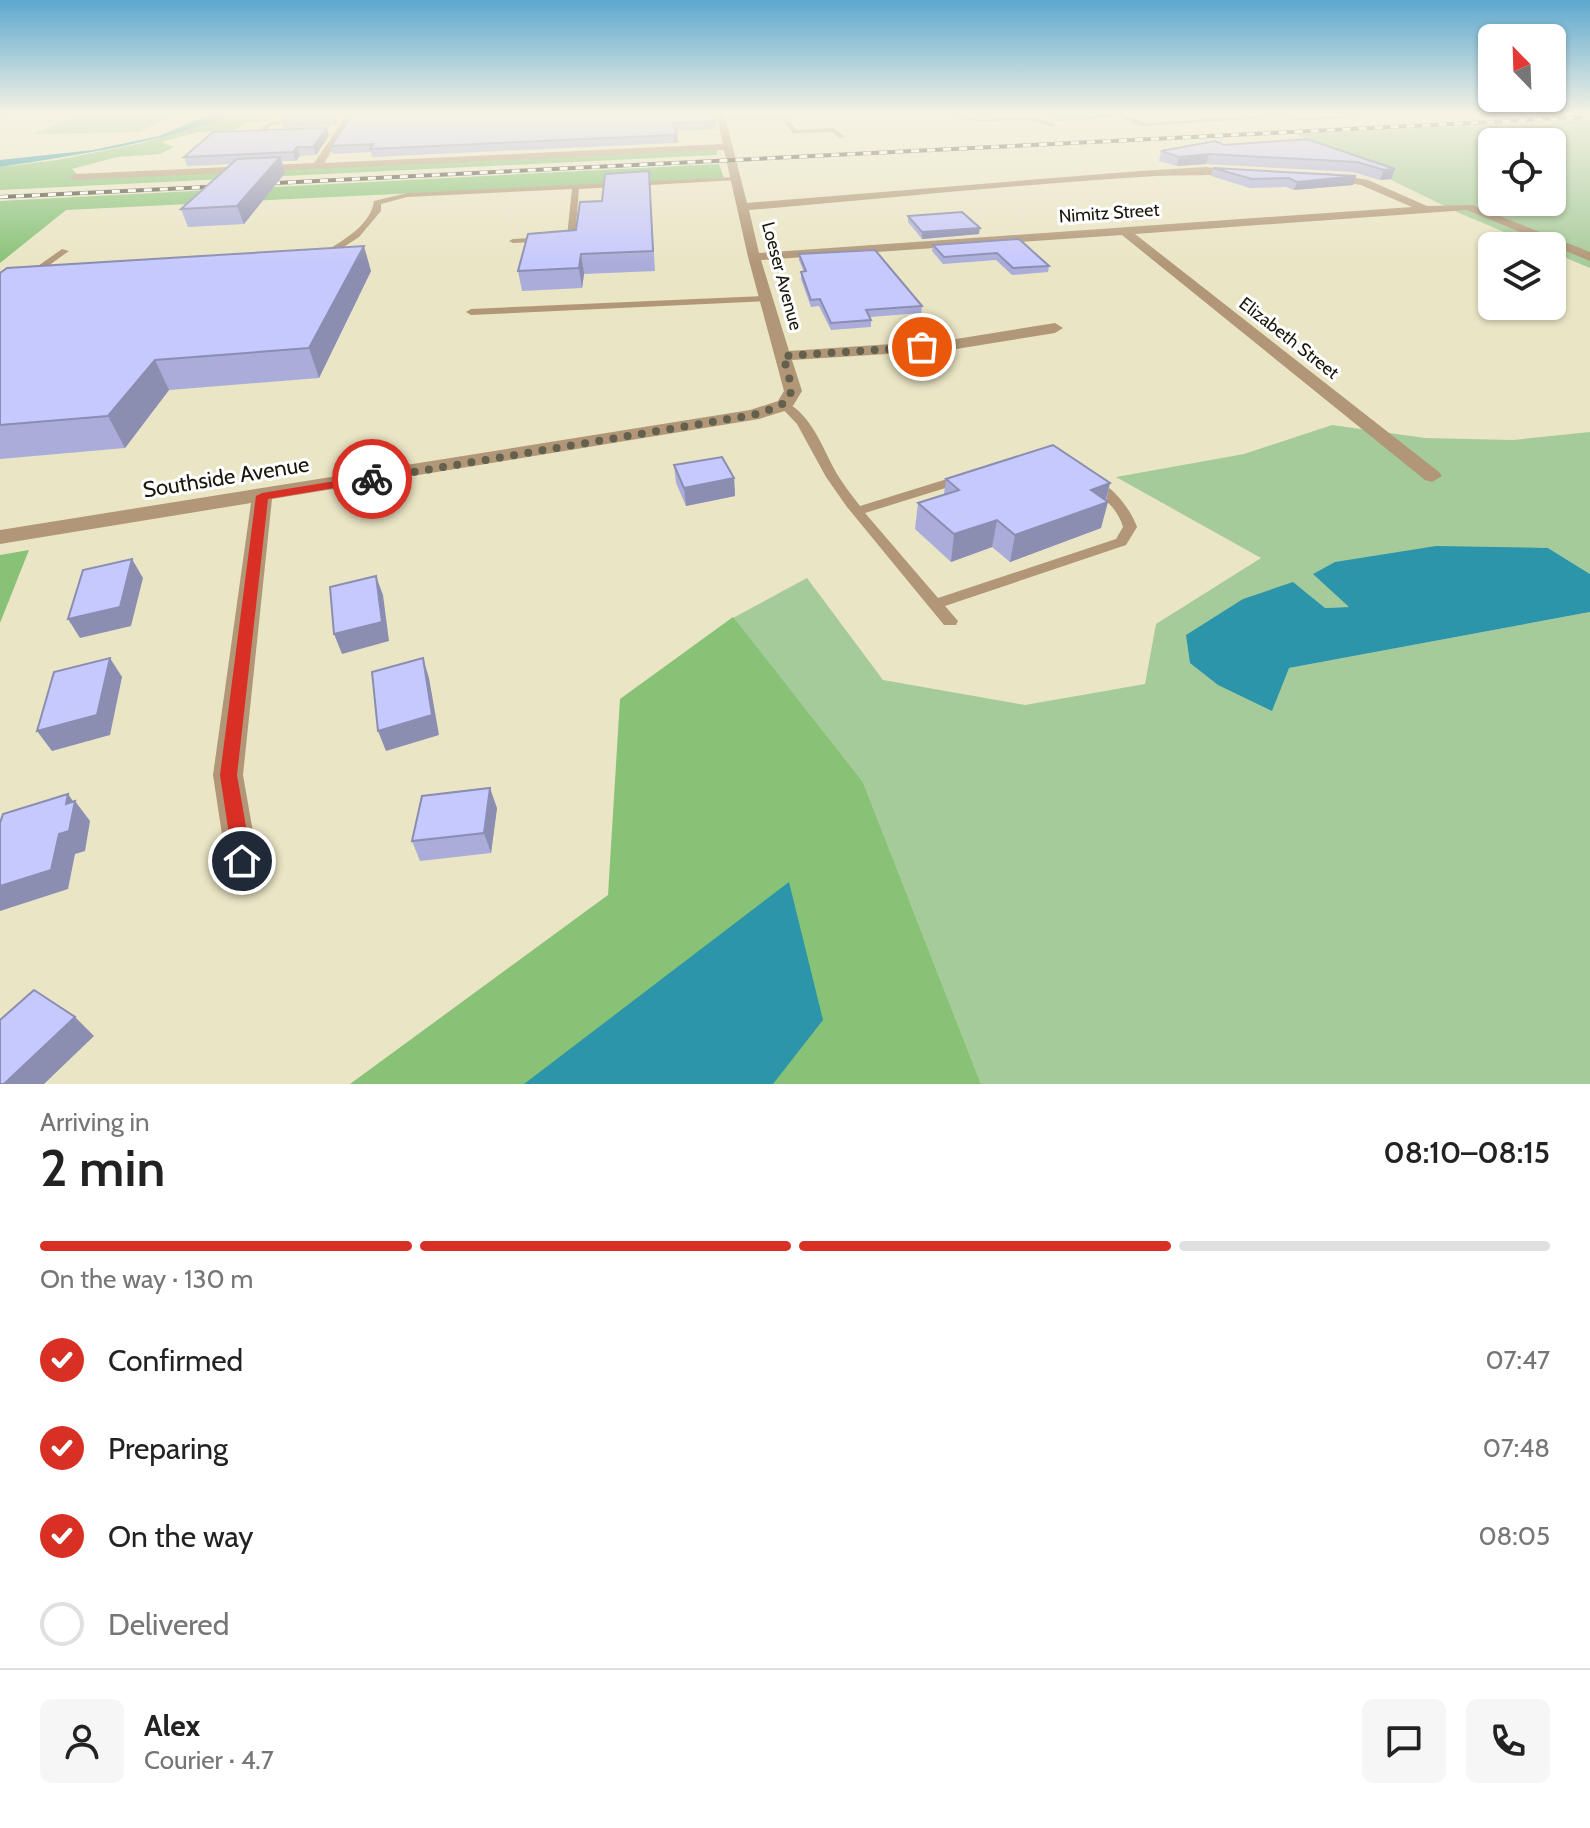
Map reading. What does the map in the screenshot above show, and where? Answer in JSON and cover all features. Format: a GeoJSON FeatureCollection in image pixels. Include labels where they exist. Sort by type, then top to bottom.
{"type":"FeatureCollection","features":[{"type":"Feature","properties":{"kind":"street"},"geometry":{"type":"LineString","coordinates":[[75,177],[369,164]]}},
{"type":"Feature","properties":{"kind":"street","name":"Loeser Avenue"},"geometry":{"type":"LineString","coordinates":[[732,164],[754,257],[793,391],[785,405]]}},
{"type":"Feature","properties":{"kind":"street"},"geometry":{"type":"LineString","coordinates":[[743,207],[1152,173],[1206,170],[1252,173]]}},
{"type":"Feature","properties":{"kind":"street"},"geometry":{"type":"LineString","coordinates":[[1308,175],[1353,178],[1378,186],[1425,210]]}},
{"type":"Feature","properties":{"kind":"street","name":"Nimitz Street"},"geometry":{"type":"LineString","coordinates":[[754,257],[1468,207],[1590,257]]}},
{"type":"Feature","properties":{"kind":"street","name":"Elizabeth Street"},"geometry":{"type":"LineString","coordinates":[[1123,230],[1432,476]]}},
{"type":"Feature","properties":{"kind":"street"},"geometry":{"type":"LineString","coordinates":[[783,356],[950,345],[1055,328]]}},
{"type":"Feature","properties":{"kind":"street","name":"Southside Avenue"},"geometry":{"type":"LineString","coordinates":[[0,537],[696,425],[753,415],[785,405]]}},
{"type":"Feature","properties":{"kind":"street"},"geometry":{"type":"LineString","coordinates":[[242,861],[228,775],[262,496]]}},
{"type":"Feature","properties":{"kind":"lane"},"geometry":{"type":"LineString","coordinates":[[309,264],[356,235],[377,211],[377,203],[407,195],[736,179]]}},
{"type":"Feature","properties":{"kind":"lane"},"geometry":{"type":"LineString","coordinates":[[513,241],[571,238],[576,187]]}},
{"type":"Feature","properties":{"kind":"lane"},"geometry":{"type":"LineString","coordinates":[[0,297],[65,251]]}},
{"type":"Feature","properties":{"kind":"lane"},"geometry":{"type":"LineString","coordinates":[[471,312],[766,299]]}},
{"type":"Feature","properties":{"kind":"lane"},"geometry":{"type":"LineString","coordinates":[[785,405],[802,420],[829,473],[857,511],[950,621]]}},
{"type":"Feature","properties":{"kind":"lane"},"geometry":{"type":"LineString","coordinates":[[935,604],[1121,542],[1130,527],[1126,512],[1118,501],[1073,471]]}},
{"type":"Feature","properties":{"kind":"lane"},"geometry":{"type":"LineString","coordinates":[[857,511],[973,475]]}},
{"type":"Feature","properties":{"kind":"green space"},"geometry":{"type":"Polygon","coordinates":[[[92,164],[72,169],[82,179],[419,164],[541,164],[0,190],[0,167],[92,164]]]}},
{"type":"Feature","properties":{"kind":"green space"},"geometry":{"type":"Polygon","coordinates":[[[719,164],[724,178],[66,210],[0,263],[0,201],[719,164]]]}},
{"type":"Feature","properties":{"kind":"green space"},"geometry":{"type":"Polygon","coordinates":[[[1358,164],[1478,164],[1478,216],[1566,216],[1566,164],[1590,164],[1590,268],[1566,258],[1566,232],[1504,232],[1358,164]]]}},
{"type":"Feature","properties":{"kind":"green space"},"geometry":{"type":"Polygon","coordinates":[[[1332,425],[1425,438],[1513,440],[1590,432],[1590,574],[1548,548],[1314,573],[1351,607],[1325,608],[1289,668],[1590,612],[1590,1084],[981,1084],[863,782],[733,618],[807,578],[883,680],[1025,705],[1145,684],[1156,624],[1261,558],[1116,477],[1244,454],[1332,425]]]}},
{"type":"Feature","properties":{"kind":"green space"},"geometry":{"type":"Polygon","coordinates":[[[29,550],[0,623],[0,555],[29,550]]]}},
{"type":"Feature","properties":{"kind":"green space"},"geometry":{"type":"Polygon","coordinates":[[[733,617],[863,782],[981,1084],[350,1084],[608,895],[620,699],[733,617]]]}},
{"type":"Feature","properties":{"kind":"water"},"geometry":{"type":"Polygon","coordinates":[[[1436,546],[1548,548],[1590,574],[1590,612],[1289,668],[1272,711],[1218,685],[1190,663],[1186,635],[1243,599],[1293,582],[1325,608],[1349,607],[1313,574],[1335,562],[1436,546]]]}},
{"type":"Feature","properties":{"kind":"water"},"geometry":{"type":"Polygon","coordinates":[[[789,882],[823,1020],[773,1084],[524,1084],[789,882]]]}},
{"type":"Feature","properties":{"kind":"building"},"geometry":{"type":"Polygon","coordinates":[[[232,164],[274,164],[237,206],[181,209],[232,164]]]}},
{"type":"Feature","properties":{"kind":"building"},"geometry":{"type":"Polygon","coordinates":[[[1362,164],[1379,164],[1395,169],[1384,170],[1362,164]]]}},
{"type":"Feature","properties":{"kind":"building"},"geometry":{"type":"Polygon","coordinates":[[[1213,168],[1356,176],[1297,182],[1289,178],[1252,179],[1213,168]]]}},
{"type":"Feature","properties":{"kind":"building"},"geometry":{"type":"Polygon","coordinates":[[[649,171],[653,251],[581,254],[579,268],[518,271],[528,234],[576,230],[580,202],[602,201],[605,174],[649,171]]]}},
{"type":"Feature","properties":{"kind":"building"},"geometry":{"type":"Polygon","coordinates":[[[962,212],[980,228],[922,232],[908,216],[962,212]]]}},
{"type":"Feature","properties":{"kind":"building"},"geometry":{"type":"Polygon","coordinates":[[[1019,239],[1049,266],[1013,268],[997,253],[944,257],[933,245],[1019,239]]]}},
{"type":"Feature","properties":{"kind":"building"},"geometry":{"type":"Polygon","coordinates":[[[364,246],[309,348],[155,360],[108,416],[0,425],[0,273],[7,268],[364,246]]]}},
{"type":"Feature","properties":{"kind":"building"},"geometry":{"type":"Polygon","coordinates":[[[875,250],[922,306],[866,310],[871,320],[831,323],[820,299],[811,300],[801,272],[806,271],[799,254],[875,250]]]}},
{"type":"Feature","properties":{"kind":"building"},"geometry":{"type":"Polygon","coordinates":[[[1053,445],[1110,483],[1091,490],[1108,502],[1015,535],[997,520],[954,534],[918,503],[959,490],[946,479],[1053,445]]]}},
{"type":"Feature","properties":{"kind":"building"},"geometry":{"type":"Polygon","coordinates":[[[722,457],[734,478],[684,488],[674,465],[722,457]]]}},
{"type":"Feature","properties":{"kind":"building"},"geometry":{"type":"Polygon","coordinates":[[[132,559],[120,607],[68,619],[83,570],[132,559]]]}},
{"type":"Feature","properties":{"kind":"building"},"geometry":{"type":"Polygon","coordinates":[[[376,576],[382,622],[334,634],[330,587],[376,576]]]}},
{"type":"Feature","properties":{"kind":"building"},"geometry":{"type":"Polygon","coordinates":[[[110,658],[97,715],[37,731],[54,672],[110,658]]]}},
{"type":"Feature","properties":{"kind":"building"},"geometry":{"type":"Polygon","coordinates":[[[423,658],[432,715],[378,731],[372,672],[423,658]]]}},
{"type":"Feature","properties":{"kind":"building"},"geometry":{"type":"Polygon","coordinates":[[[490,788],[484,833],[412,841],[422,796],[490,788]]]}},
{"type":"Feature","properties":{"kind":"building"},"geometry":{"type":"Polygon","coordinates":[[[68,794],[66,804],[75,801],[69,831],[59,834],[51,870],[0,886],[0,823],[3,814],[68,794]]]}},
{"type":"Feature","properties":{"kind":"building"},"geometry":{"type":"Polygon","coordinates":[[[34,990],[75,1017],[4,1084],[0,1084],[0,1020],[34,990]]]}},
{"type":"Feature","properties":{"kind":"railway"},"geometry":{"type":"LineString","coordinates":[[256,184],[662,164]]}},
{"type":"Feature","properties":{"kind":"railway"},"geometry":{"type":"LineString","coordinates":[[0,197],[228,186]]}},
{"type":"Feature","properties":{"kind":"way so far"},"geometry":{"type":"LineString","coordinates":[[372,479],[753,415],[785,405],[792,398],[793,391],[783,356],[922,347]]}},
{"type":"Feature","properties":{"kind":"route"},"geometry":{"type":"LineString","coordinates":[[242,861],[228,775],[262,496],[372,479]]}}]}
